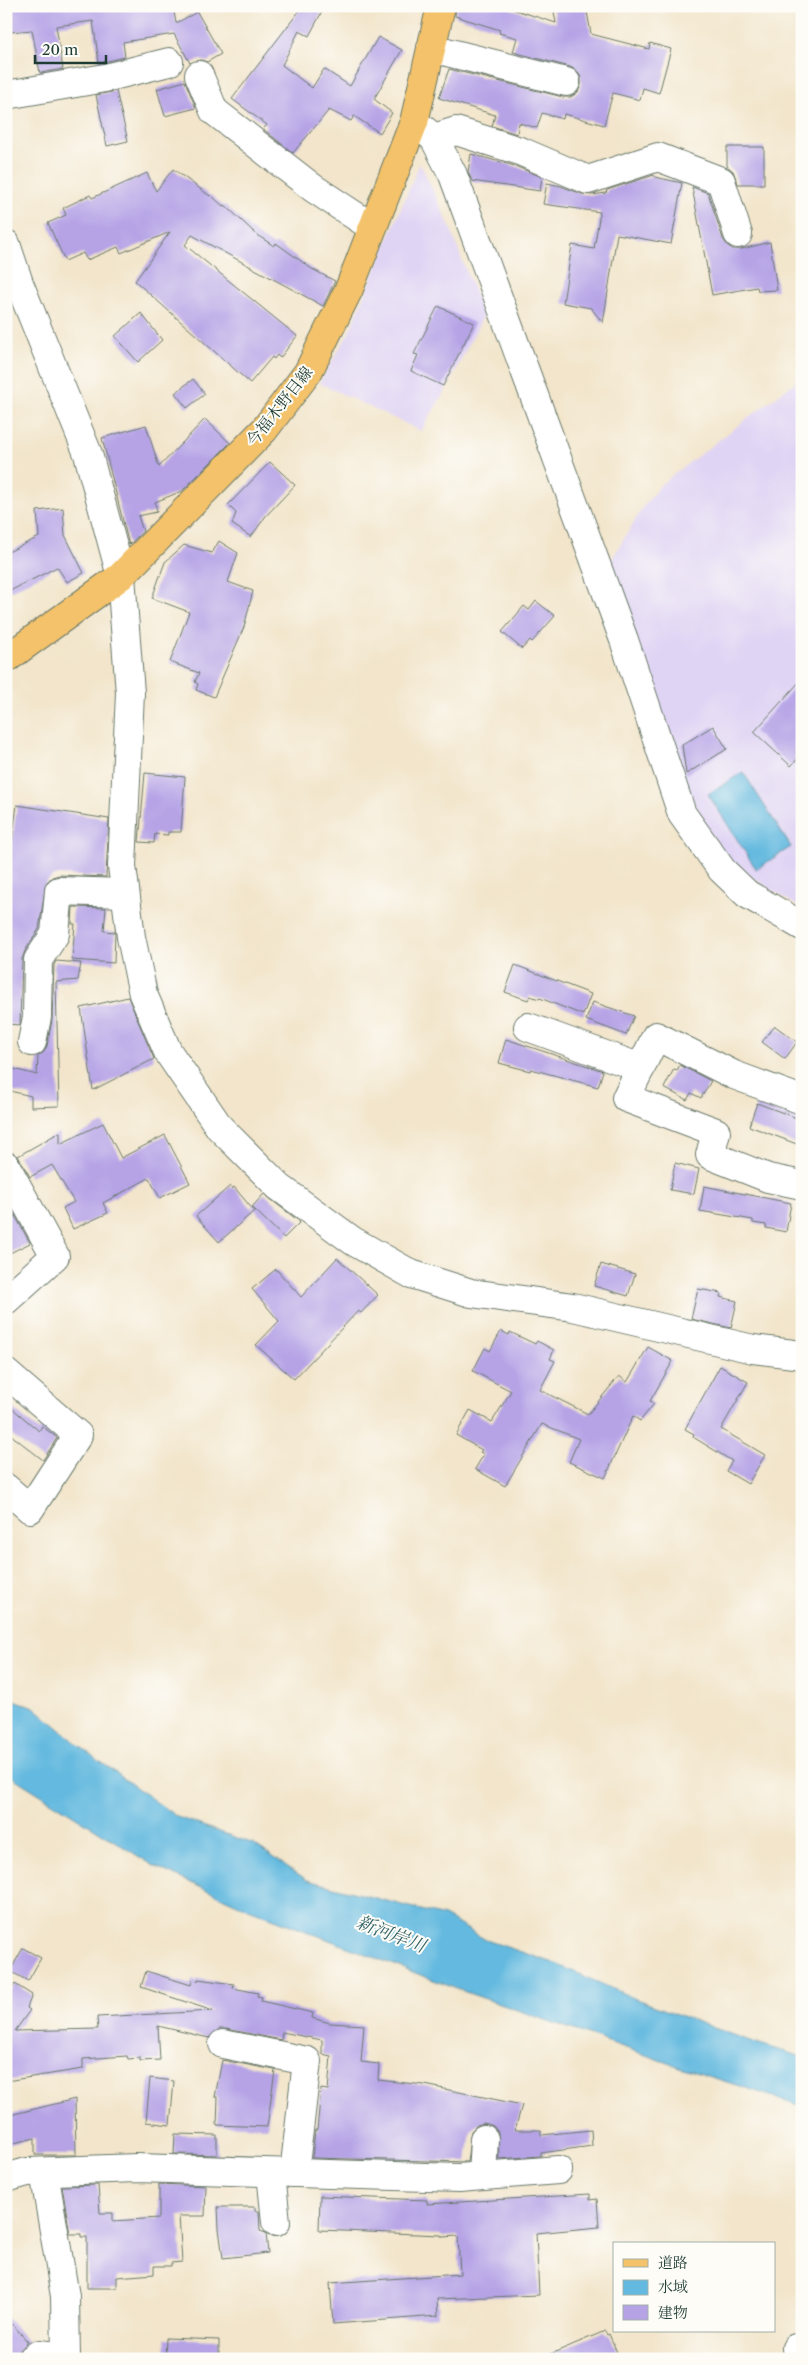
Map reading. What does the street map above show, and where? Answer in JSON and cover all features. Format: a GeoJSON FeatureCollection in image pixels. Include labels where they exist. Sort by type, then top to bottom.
{"type":"FeatureCollection","features":[{"type":"Feature","properties":{"kind":"main road","name":"今福木野目線"},"geometry":{"type":"LineString","coordinates":[[6,659],[121,576],[264,430],[308,372],[349,289],[372,227],[424,130],[431,48],[440,6]]}},
{"type":"Feature","properties":{"kind":"street"},"geometry":{"type":"LineString","coordinates":[[431,48],[566,82]]}},
{"type":"Feature","properties":{"kind":"street"},"geometry":{"type":"LineString","coordinates":[[6,95],[105,78],[169,62]]}},
{"type":"Feature","properties":{"kind":"street"},"geometry":{"type":"LineString","coordinates":[[198,75],[214,111],[313,188],[372,227]]}},
{"type":"Feature","properties":{"kind":"street"},"geometry":{"type":"LineString","coordinates":[[424,130],[456,131],[520,151],[588,180],[658,157],[721,181],[738,234]]}},
{"type":"Feature","properties":{"kind":"street"},"geometry":{"type":"LineString","coordinates":[[424,130],[453,175],[624,640],[682,814],[722,870],[747,894],[802,926]]}},
{"type":"Feature","properties":{"kind":"street"},"geometry":{"type":"LineString","coordinates":[[6,244],[19,283],[88,454],[121,576],[130,693],[124,786],[122,866],[124,893],[143,994],[168,1052],[220,1128],[279,1187],[353,1241],[411,1274],[471,1293],[573,1307],[753,1349],[801,1349]]}},
{"type":"Feature","properties":{"kind":"street"},"geometry":{"type":"LineString","coordinates":[[32,1042],[37,1017],[38,960],[55,934],[59,891],[124,893]]}},
{"type":"Feature","properties":{"kind":"street"},"geometry":{"type":"LineString","coordinates":[[528,1027],[640,1068]]}},
{"type":"Feature","properties":{"kind":"street"},"geometry":{"type":"LineString","coordinates":[[802,1100],[734,1075],[656,1036],[626,1098],[716,1132],[710,1155],[768,1178],[802,1184]]}},
{"type":"Feature","properties":{"kind":"street"},"geometry":{"type":"LineString","coordinates":[[6,1166],[55,1256],[6,1300]]}},
{"type":"Feature","properties":{"kind":"street"},"geometry":{"type":"LineString","coordinates":[[6,1373],[78,1435],[30,1509],[6,1488]]}},
{"type":"Feature","properties":{"kind":"street"},"geometry":{"type":"LineString","coordinates":[[224,2044],[307,2061],[282,2173],[276,2222]]}},
{"type":"Feature","properties":{"kind":"street"},"geometry":{"type":"LineString","coordinates":[[482,2176],[484,2139]]}},
{"type":"Feature","properties":{"kind":"street"},"geometry":{"type":"LineString","coordinates":[[6,2178],[27,2172],[137,2168],[392,2178],[459,2178],[558,2170]]}},
{"type":"Feature","properties":{"kind":"street"},"geometry":{"type":"LineString","coordinates":[[32,2359],[39,2354],[66,2358],[65,2296],[44,2172]]}},
{"type":"Feature","properties":{"kind":"shaded area"},"geometry":{"type":"Polygon","coordinates":[[[420,163],[451,229],[484,314],[448,386],[421,431],[319,383],[349,333],[420,163]]]}},
{"type":"Feature","properties":{"kind":"shaded area"},"geometry":{"type":"Polygon","coordinates":[[[802,377],[802,896],[797,906],[737,868],[714,844],[673,763],[639,646],[610,562],[643,507],[661,484],[802,377]]]}},
{"type":"Feature","properties":{"kind":"water"},"geometry":{"type":"Polygon","coordinates":[[[743,772],[791,847],[756,869],[708,794],[743,772]]]}},
{"type":"Feature","properties":{"kind":"water","name":"新河岸川"},"geometry":{"type":"Polygon","coordinates":[[[6,1697],[34,1707],[87,1752],[177,1817],[254,1844],[307,1880],[444,1916],[486,1940],[554,1963],[636,1999],[750,2041],[802,2057],[802,2106],[680,2067],[457,1989],[246,1908],[154,1866],[6,1773],[6,1697]]]}},
{"type":"Feature","properties":{"kind":"building"},"geometry":{"type":"Polygon","coordinates":[[[6,6],[173,6],[176,23],[197,12],[221,54],[207,62],[201,60],[190,63],[174,34],[123,42],[125,57],[99,63],[93,21],[56,26],[63,69],[40,73],[32,30],[10,32],[9,29],[6,29],[6,6]]]}},
{"type":"Feature","properties":{"kind":"building"},"geometry":{"type":"Polygon","coordinates":[[[303,6],[325,6],[309,36],[299,31],[282,65],[312,88],[324,69],[350,86],[378,37],[402,50],[374,99],[392,113],[380,133],[354,116],[351,121],[329,110],[293,153],[263,129],[267,125],[232,99],[303,6]]]}},
{"type":"Feature","properties":{"kind":"building"},"geometry":{"type":"Polygon","coordinates":[[[456,6],[503,6],[556,23],[553,6],[586,6],[591,34],[649,49],[650,43],[671,49],[659,93],[643,88],[640,100],[613,93],[604,125],[564,114],[563,119],[542,113],[537,128],[519,123],[517,134],[492,126],[495,115],[439,98],[449,69],[563,97],[571,97],[578,92],[581,85],[581,77],[576,70],[570,67],[513,52],[517,38],[499,33],[500,30],[455,16],[456,6]]]}},
{"type":"Feature","properties":{"kind":"building"},"geometry":{"type":"Polygon","coordinates":[[[185,81],[196,108],[165,116],[157,89],[185,81]]]}},
{"type":"Feature","properties":{"kind":"building"},"geometry":{"type":"Polygon","coordinates":[[[116,91],[128,141],[107,146],[96,95],[116,91]]]}},
{"type":"Feature","properties":{"kind":"building"},"geometry":{"type":"Polygon","coordinates":[[[727,147],[764,147],[764,184],[738,184],[733,171],[727,166],[727,147]]]}},
{"type":"Feature","properties":{"kind":"building"},"geometry":{"type":"Polygon","coordinates":[[[471,154],[515,166],[542,177],[540,191],[472,181],[468,172],[471,154]]]}},
{"type":"Feature","properties":{"kind":"building"},"geometry":{"type":"Polygon","coordinates":[[[173,169],[211,195],[223,206],[225,205],[257,235],[274,246],[276,243],[312,269],[335,281],[323,306],[192,235],[185,245],[297,336],[280,358],[277,355],[274,359],[272,357],[250,383],[135,281],[170,232],[121,253],[118,247],[87,260],[83,253],[65,261],[48,223],[66,215],[63,208],[90,195],[92,198],[147,173],[156,191],[173,169]]]}},
{"type":"Feature","properties":{"kind":"building"},"geometry":{"type":"Polygon","coordinates":[[[654,175],[655,177],[682,183],[671,244],[617,234],[603,323],[591,308],[563,303],[572,245],[594,249],[600,212],[543,204],[547,183],[582,194],[592,195],[606,193],[607,190],[654,175]]]}},
{"type":"Feature","properties":{"kind":"building"},"geometry":{"type":"Polygon","coordinates":[[[692,187],[708,193],[723,239],[728,246],[733,249],[742,249],[770,242],[777,290],[758,291],[757,287],[712,295],[692,187]]]}},
{"type":"Feature","properties":{"kind":"building"},"geometry":{"type":"Polygon","coordinates":[[[438,306],[474,323],[443,386],[411,371],[418,355],[414,354],[438,306]]]}},
{"type":"Feature","properties":{"kind":"building"},"geometry":{"type":"Polygon","coordinates":[[[141,313],[162,340],[138,362],[115,336],[141,313]]]}},
{"type":"Feature","properties":{"kind":"building"},"geometry":{"type":"Polygon","coordinates":[[[193,379],[205,394],[187,408],[175,393],[193,379]]]}},
{"type":"Feature","properties":{"kind":"building"},"geometry":{"type":"Polygon","coordinates":[[[205,419],[230,443],[182,491],[155,502],[157,512],[138,516],[143,531],[129,545],[102,438],[146,425],[159,467],[205,419]]]}},
{"type":"Feature","properties":{"kind":"building"},"geometry":{"type":"Polygon","coordinates":[[[270,462],[295,485],[265,517],[251,537],[232,524],[236,513],[228,505],[270,462]]]}},
{"type":"Feature","properties":{"kind":"building"},"geometry":{"type":"Polygon","coordinates":[[[63,508],[65,535],[84,573],[67,582],[57,567],[6,593],[6,553],[39,537],[37,511],[63,508]]]}},
{"type":"Feature","properties":{"kind":"building"},"geometry":{"type":"Polygon","coordinates":[[[219,541],[238,553],[228,582],[253,591],[244,627],[214,697],[196,690],[198,684],[195,682],[199,673],[170,662],[189,612],[152,598],[165,562],[184,545],[212,553],[219,541]]]}},
{"type":"Feature","properties":{"kind":"building"},"geometry":{"type":"Polygon","coordinates":[[[536,601],[555,616],[532,642],[530,640],[522,649],[502,632],[524,606],[529,610],[536,601]]]}},
{"type":"Feature","properties":{"kind":"building"},"geometry":{"type":"Polygon","coordinates":[[[802,679],[802,754],[791,766],[754,732],[802,679]]]}},
{"type":"Feature","properties":{"kind":"building"},"geometry":{"type":"Polygon","coordinates":[[[713,726],[727,749],[686,774],[682,745],[713,726]]]}},
{"type":"Feature","properties":{"kind":"building"},"geometry":{"type":"Polygon","coordinates":[[[145,773],[185,777],[181,832],[168,832],[168,835],[155,834],[154,843],[139,842],[145,773]]]}},
{"type":"Feature","properties":{"kind":"building"},"geometry":{"type":"Polygon","coordinates":[[[17,805],[109,819],[106,877],[59,875],[52,877],[46,883],[39,929],[22,959],[20,1025],[6,1024],[6,862],[9,863],[17,805]]]}},
{"type":"Feature","properties":{"kind":"building"},"geometry":{"type":"Polygon","coordinates":[[[73,907],[106,908],[104,931],[115,932],[114,963],[72,960],[75,924],[72,924],[73,907]]]}},
{"type":"Feature","properties":{"kind":"building"},"geometry":{"type":"Polygon","coordinates":[[[56,961],[81,963],[78,980],[56,982],[59,1106],[31,1107],[31,1096],[6,1090],[6,1067],[37,1075],[38,1056],[44,1052],[47,1046],[52,1020],[54,965],[56,961]]]}},
{"type":"Feature","properties":{"kind":"building"},"geometry":{"type":"Polygon","coordinates":[[[515,965],[591,994],[583,1015],[540,998],[530,996],[528,1000],[505,992],[515,965]]]}},
{"type":"Feature","properties":{"kind":"building"},"geometry":{"type":"Polygon","coordinates":[[[128,997],[154,1059],[93,1090],[81,1008],[128,997]]]}},
{"type":"Feature","properties":{"kind":"building"},"geometry":{"type":"Polygon","coordinates":[[[593,1002],[634,1016],[626,1035],[586,1020],[593,1002]]]}},
{"type":"Feature","properties":{"kind":"building"},"geometry":{"type":"Polygon","coordinates":[[[775,1026],[797,1042],[785,1059],[762,1042],[775,1026]]]}},
{"type":"Feature","properties":{"kind":"building"},"geometry":{"type":"Polygon","coordinates":[[[506,1039],[603,1071],[598,1087],[531,1069],[530,1071],[499,1063],[506,1039]]]}},
{"type":"Feature","properties":{"kind":"building"},"geometry":{"type":"Polygon","coordinates":[[[680,1065],[711,1081],[701,1098],[691,1093],[687,1100],[664,1088],[674,1069],[677,1070],[680,1065]]]}},
{"type":"Feature","properties":{"kind":"building"},"geometry":{"type":"Polygon","coordinates":[[[757,1103],[802,1120],[802,1146],[749,1126],[757,1103]]]}},
{"type":"Feature","properties":{"kind":"building"},"geometry":{"type":"Polygon","coordinates":[[[103,1123],[121,1158],[165,1135],[190,1183],[160,1198],[149,1178],[103,1203],[108,1213],[73,1229],[63,1208],[74,1202],[52,1165],[30,1177],[18,1156],[60,1132],[60,1144],[103,1123]]]}},
{"type":"Feature","properties":{"kind":"building"},"geometry":{"type":"Polygon","coordinates":[[[675,1163],[699,1169],[694,1194],[670,1190],[675,1163]]]}},
{"type":"Feature","properties":{"kind":"building"},"geometry":{"type":"Polygon","coordinates":[[[230,1186],[232,1189],[234,1187],[254,1211],[219,1242],[196,1216],[230,1186]]]}},
{"type":"Feature","properties":{"kind":"building"},"geometry":{"type":"Polygon","coordinates":[[[704,1186],[791,1203],[786,1232],[766,1228],[766,1225],[753,1223],[753,1220],[700,1211],[704,1186]]]}},
{"type":"Feature","properties":{"kind":"building"},"geometry":{"type":"Polygon","coordinates":[[[264,1194],[300,1222],[284,1238],[252,1207],[264,1194]]]}},
{"type":"Feature","properties":{"kind":"building"},"geometry":{"type":"Polygon","coordinates":[[[6,1199],[30,1243],[6,1255],[6,1199]]]}},
{"type":"Feature","properties":{"kind":"building"},"geometry":{"type":"Polygon","coordinates":[[[337,1258],[378,1295],[361,1313],[358,1311],[294,1379],[256,1345],[279,1321],[252,1289],[276,1269],[301,1297],[337,1258]]]}},
{"type":"Feature","properties":{"kind":"building"},"geometry":{"type":"Polygon","coordinates":[[[601,1264],[635,1274],[628,1296],[594,1286],[601,1264]]]}},
{"type":"Feature","properties":{"kind":"building"},"geometry":{"type":"Polygon","coordinates":[[[698,1289],[721,1293],[720,1297],[737,1301],[731,1328],[691,1319],[698,1289]]]}},
{"type":"Feature","properties":{"kind":"building"},"geometry":{"type":"Polygon","coordinates":[[[501,1331],[509,1335],[510,1332],[535,1344],[537,1341],[554,1350],[550,1359],[555,1361],[540,1390],[588,1414],[619,1376],[627,1382],[648,1347],[673,1361],[650,1401],[654,1404],[640,1421],[633,1416],[605,1478],[569,1462],[579,1439],[542,1424],[505,1486],[475,1469],[484,1454],[480,1452],[482,1450],[456,1435],[470,1410],[492,1422],[511,1391],[473,1371],[485,1348],[490,1351],[501,1331]]]}},
{"type":"Feature","properties":{"kind":"building"},"geometry":{"type":"Polygon","coordinates":[[[720,1366],[748,1382],[721,1429],[765,1455],[748,1484],[726,1471],[732,1461],[693,1437],[694,1434],[685,1429],[720,1366]]]}},
{"type":"Feature","properties":{"kind":"building"},"geometry":{"type":"Polygon","coordinates":[[[6,1403],[39,1431],[42,1426],[57,1438],[43,1460],[6,1431],[6,1403]]]}},
{"type":"Feature","properties":{"kind":"building"},"geometry":{"type":"Polygon","coordinates":[[[23,1948],[41,1958],[28,1981],[10,1971],[23,1948]]]}},
{"type":"Feature","properties":{"kind":"building"},"geometry":{"type":"Polygon","coordinates":[[[146,1971],[191,1985],[192,1980],[198,1981],[198,1979],[234,1984],[233,1988],[258,1993],[257,1996],[262,1997],[261,2001],[313,2013],[312,2018],[330,2023],[364,2025],[361,2062],[379,2064],[378,2080],[425,2085],[522,2105],[515,2130],[541,2130],[541,2135],[591,2130],[592,2146],[541,2153],[541,2156],[499,2159],[498,2132],[493,2126],[484,2123],[477,2125],[471,2131],[467,2162],[312,2158],[321,2089],[328,2090],[331,2056],[322,2054],[322,2040],[282,2032],[281,2040],[219,2029],[209,2038],[158,2026],[160,2060],[140,2061],[140,2058],[128,2059],[127,2056],[83,2059],[83,2069],[6,2081],[6,1991],[8,1993],[15,1984],[32,1995],[27,2008],[30,2010],[15,2031],[98,2029],[97,2017],[213,2011],[141,1987],[146,1971]]]}},
{"type":"Feature","properties":{"kind":"building"},"geometry":{"type":"Polygon","coordinates":[[[222,2060],[275,2070],[267,2127],[217,2125],[218,2097],[215,2097],[222,2060]]]}},
{"type":"Feature","properties":{"kind":"building"},"geometry":{"type":"Polygon","coordinates":[[[150,2078],[174,2081],[170,2125],[146,2122],[150,2078]]]}},
{"type":"Feature","properties":{"kind":"building"},"geometry":{"type":"Polygon","coordinates":[[[75,2099],[76,2155],[35,2155],[35,2138],[6,2145],[6,2116],[75,2099]]]}},
{"type":"Feature","properties":{"kind":"building"},"geometry":{"type":"Polygon","coordinates":[[[175,2134],[217,2135],[217,2155],[174,2154],[175,2134]]]}},
{"type":"Feature","properties":{"kind":"building"},"geometry":{"type":"Polygon","coordinates":[[[159,2184],[206,2186],[205,2216],[179,2216],[182,2262],[171,2263],[171,2266],[154,2266],[154,2274],[117,2277],[117,2288],[87,2288],[87,2237],[81,2237],[81,2234],[70,2234],[62,2186],[98,2185],[100,2213],[113,2213],[113,2221],[159,2218],[159,2184]]]}},
{"type":"Feature","properties":{"kind":"building"},"geometry":{"type":"Polygon","coordinates":[[[590,2194],[590,2200],[597,2199],[599,2227],[536,2233],[539,2295],[437,2299],[438,2316],[333,2324],[330,2283],[460,2274],[458,2236],[442,2237],[441,2235],[319,2230],[320,2196],[427,2200],[427,2204],[590,2194]]]}},
{"type":"Feature","properties":{"kind":"building"},"geometry":{"type":"Polygon","coordinates":[[[218,2207],[255,2207],[255,2211],[259,2211],[260,2231],[266,2233],[268,2253],[223,2258],[218,2207]]]}},
{"type":"Feature","properties":{"kind":"building"},"geometry":{"type":"Polygon","coordinates":[[[6,2317],[28,2342],[12,2359],[6,2359],[6,2317]]]}},
{"type":"Feature","properties":{"kind":"building"},"geometry":{"type":"Polygon","coordinates":[[[605,2331],[607,2335],[609,2334],[620,2359],[539,2359],[605,2331]]]}},
{"type":"Feature","properties":{"kind":"building"},"geometry":{"type":"Polygon","coordinates":[[[166,2338],[219,2340],[219,2359],[165,2359],[166,2338]]]}}]}
